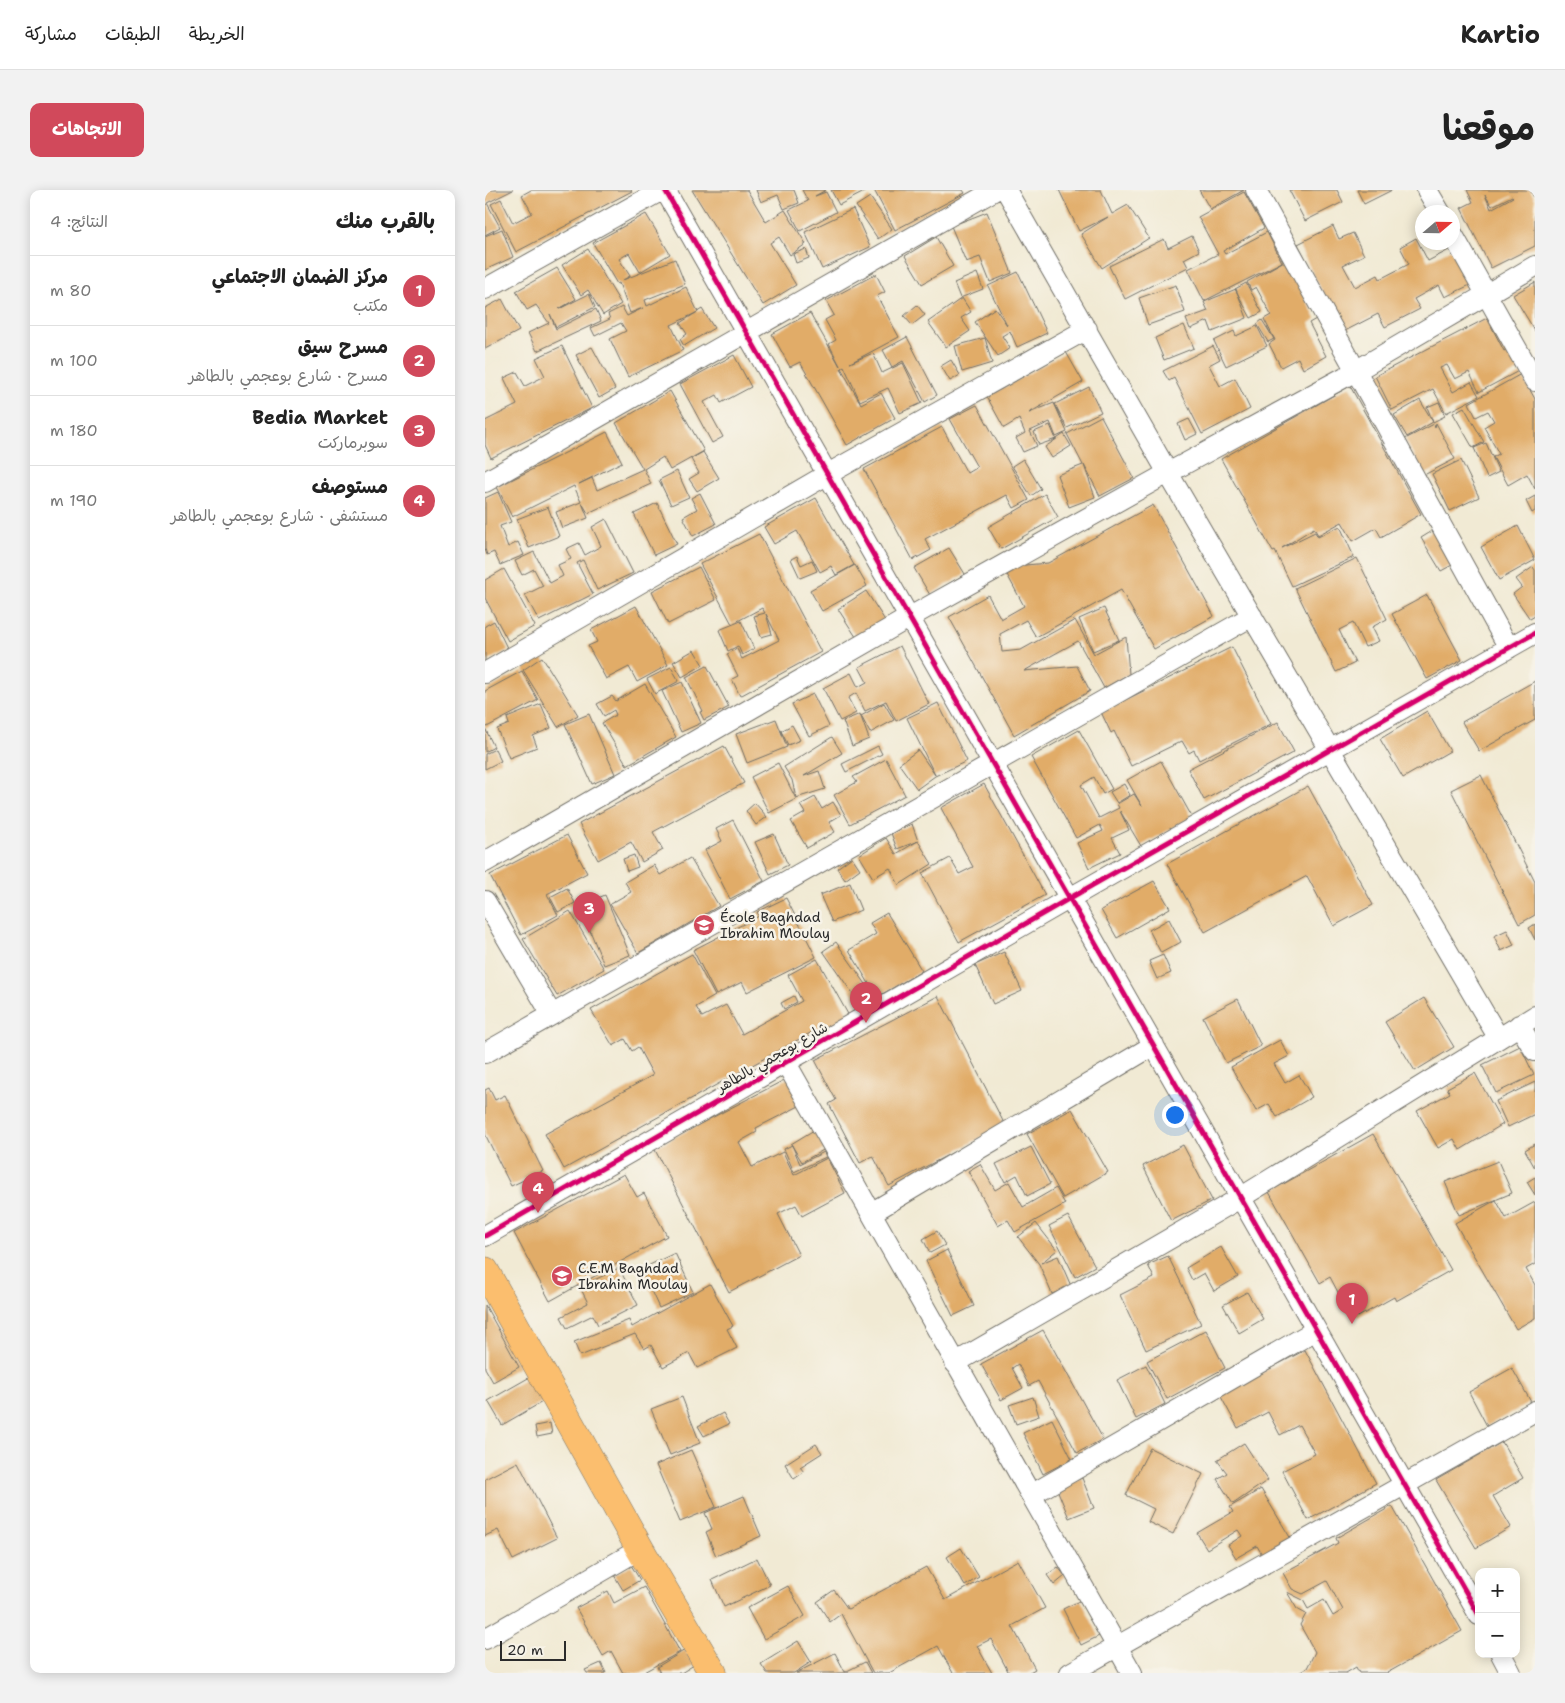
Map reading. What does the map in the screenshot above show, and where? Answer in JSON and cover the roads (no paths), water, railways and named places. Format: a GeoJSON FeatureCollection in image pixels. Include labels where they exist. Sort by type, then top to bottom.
{"type":"FeatureCollection","features":[{"type":"Feature","properties":{"kind":"main road"},"geometry":{"type":"LineString","coordinates":[[485,1271],[640,1549],[713,1673]]}},
{"type":"Feature","properties":{"kind":"street"},"geometry":{"type":"LineString","coordinates":[[485,289],[663,190],[995,764],[1240,1198],[1478,1613]]}},
{"type":"Feature","properties":{"kind":"street"},"geometry":{"type":"LineString","coordinates":[[485,482],[995,190]]}},
{"type":"Feature","properties":{"kind":"street"},"geometry":{"type":"LineString","coordinates":[[1006,190],[1168,473],[1498,1037]]}},
{"type":"Feature","properties":{"kind":"street"},"geometry":{"type":"LineString","coordinates":[[1256,190],[1509,648]]}},
{"type":"Feature","properties":{"kind":"street"},"geometry":{"type":"LineString","coordinates":[[1427,190],[1436,205]]}},
{"type":"Feature","properties":{"kind":"street"},"geometry":{"type":"LineString","coordinates":[[1460,248],[1535,380]]}},
{"type":"Feature","properties":{"kind":"street"},"geometry":{"type":"LineString","coordinates":[[485,862],[910,617],[1168,473],[1355,372],[1535,266]]}},
{"type":"Feature","properties":{"kind":"street"},"geometry":{"type":"LineString","coordinates":[[485,673],[828,474],[1087,329]]}},
{"type":"Feature","properties":{"kind":"street"},"geometry":{"type":"LineString","coordinates":[[485,1053],[1252,616]]}},
{"type":"Feature","properties":{"kind":"street","name":"شارع بوعجمي بالطاهر"},"geometry":{"type":"LineString","coordinates":[[485,1236],[1070,898],[1331,751],[1535,633]]}},
{"type":"Feature","properties":{"kind":"street"},"geometry":{"type":"LineString","coordinates":[[485,901],[552,1015]]}},
{"type":"Feature","properties":{"kind":"street"},"geometry":{"type":"LineString","coordinates":[[955,1363],[1240,1198],[1527,1020],[1535,1051]]}},
{"type":"Feature","properties":{"kind":"street"},"geometry":{"type":"LineString","coordinates":[[871,1213],[1154,1046]]}},
{"type":"Feature","properties":{"kind":"street"},"geometry":{"type":"LineString","coordinates":[[786,1063],[1132,1673]]}},
{"type":"Feature","properties":{"kind":"street"},"geometry":{"type":"LineString","coordinates":[[1031,1495],[1316,1330]]}},
{"type":"Feature","properties":{"kind":"street"},"geometry":{"type":"LineString","coordinates":[[1070,1673],[1535,1411]]}},
{"type":"Feature","properties":{"kind":"street"},"geometry":{"type":"LineString","coordinates":[[485,1639],[640,1549]]}},
{"type":"Feature","properties":{"kind":"street"},"geometry":{"type":"LineString","coordinates":[[1503,1658],[1511,1673]]}},
{"type":"Feature","properties":{"kind":"place","name":"École Baghdad Ibrahim Moulay"},"geometry":{"type":"Point","coordinates":[704,925]}},
{"type":"Feature","properties":{"kind":"place","name":"Bedia Market"},"geometry":{"type":"Point","coordinates":[589,933]}},
{"type":"Feature","properties":{"kind":"place","name":"مسرح سيق"},"geometry":{"type":"Point","coordinates":[866,1023]}},
{"type":"Feature","properties":{"kind":"place","name":"مستوصف"},"geometry":{"type":"Point","coordinates":[538,1213]}},
{"type":"Feature","properties":{"kind":"place","name":"C.E.M Baghdad Ibrahim Moulay"},"geometry":{"type":"Point","coordinates":[562,1276]}},
{"type":"Feature","properties":{"kind":"place","name":"مركز الضمان الاجتماعي"},"geometry":{"type":"Point","coordinates":[1352,1324]}}]}
